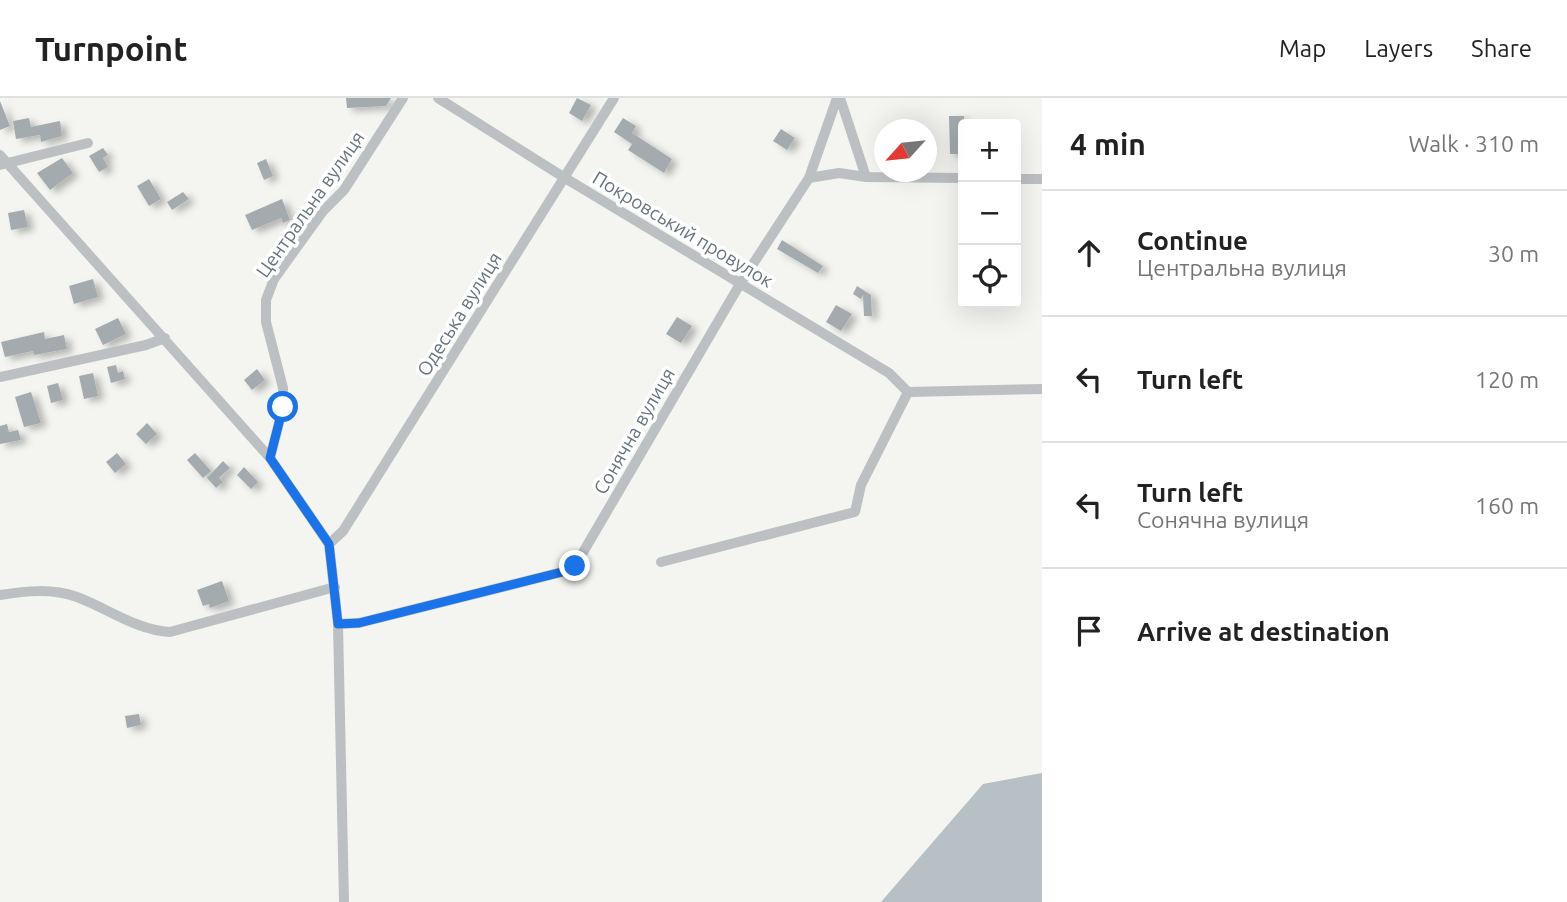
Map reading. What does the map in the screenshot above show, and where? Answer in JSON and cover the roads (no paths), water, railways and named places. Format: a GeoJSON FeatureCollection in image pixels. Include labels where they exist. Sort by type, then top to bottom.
{"type":"FeatureCollection","features":[{"type":"Feature","properties":{"kind":"street","name":"Центральна вулиця"},"geometry":{"type":"LineString","coordinates":[[270,458],[283,407],[283,388],[266,322],[266,300],[274,279],[323,211],[344,190],[403,98]]}},
{"type":"Feature","properties":{"kind":"street","name":"Покровський провулок"},"geometry":{"type":"LineString","coordinates":[[438,98],[565,178],[890,373],[908,392]]}},
{"type":"Feature","properties":{"kind":"street","name":"Одеська вулиця"},"geometry":{"type":"LineString","coordinates":[[329,544],[344,531],[614,98]]}},
{"type":"Feature","properties":{"kind":"street"},"geometry":{"type":"LineString","coordinates":[[839,98],[866,177]]}},
{"type":"Feature","properties":{"kind":"street","name":"Сонячна вулиця"},"geometry":{"type":"LineString","coordinates":[[338,624],[359,623],[566,571],[575,566],[740,284],[809,178],[839,98]]}},
{"type":"Feature","properties":{"kind":"street"},"geometry":{"type":"LineString","coordinates":[[4,164],[88,143]]}},
{"type":"Feature","properties":{"kind":"street"},"geometry":{"type":"LineString","coordinates":[[0,155],[4,164],[165,338],[270,458],[329,544],[338,624],[344,902]]}},
{"type":"Feature","properties":{"kind":"street"},"geometry":{"type":"LineString","coordinates":[[809,178],[839,173],[866,177],[958,178]]}},
{"type":"Feature","properties":{"kind":"street"},"geometry":{"type":"LineString","coordinates":[[1021,179],[1042,179]]}},
{"type":"Feature","properties":{"kind":"street"},"geometry":{"type":"LineString","coordinates":[[0,377],[146,345],[165,338]]}},
{"type":"Feature","properties":{"kind":"street"},"geometry":{"type":"LineString","coordinates":[[661,562],[855,512],[861,485],[908,392],[1042,389]]}},
{"type":"Feature","properties":{"kind":"street"},"geometry":{"type":"LineString","coordinates":[[0,595],[38,591],[76,597],[140,626],[170,632],[335,587]]}}]}
